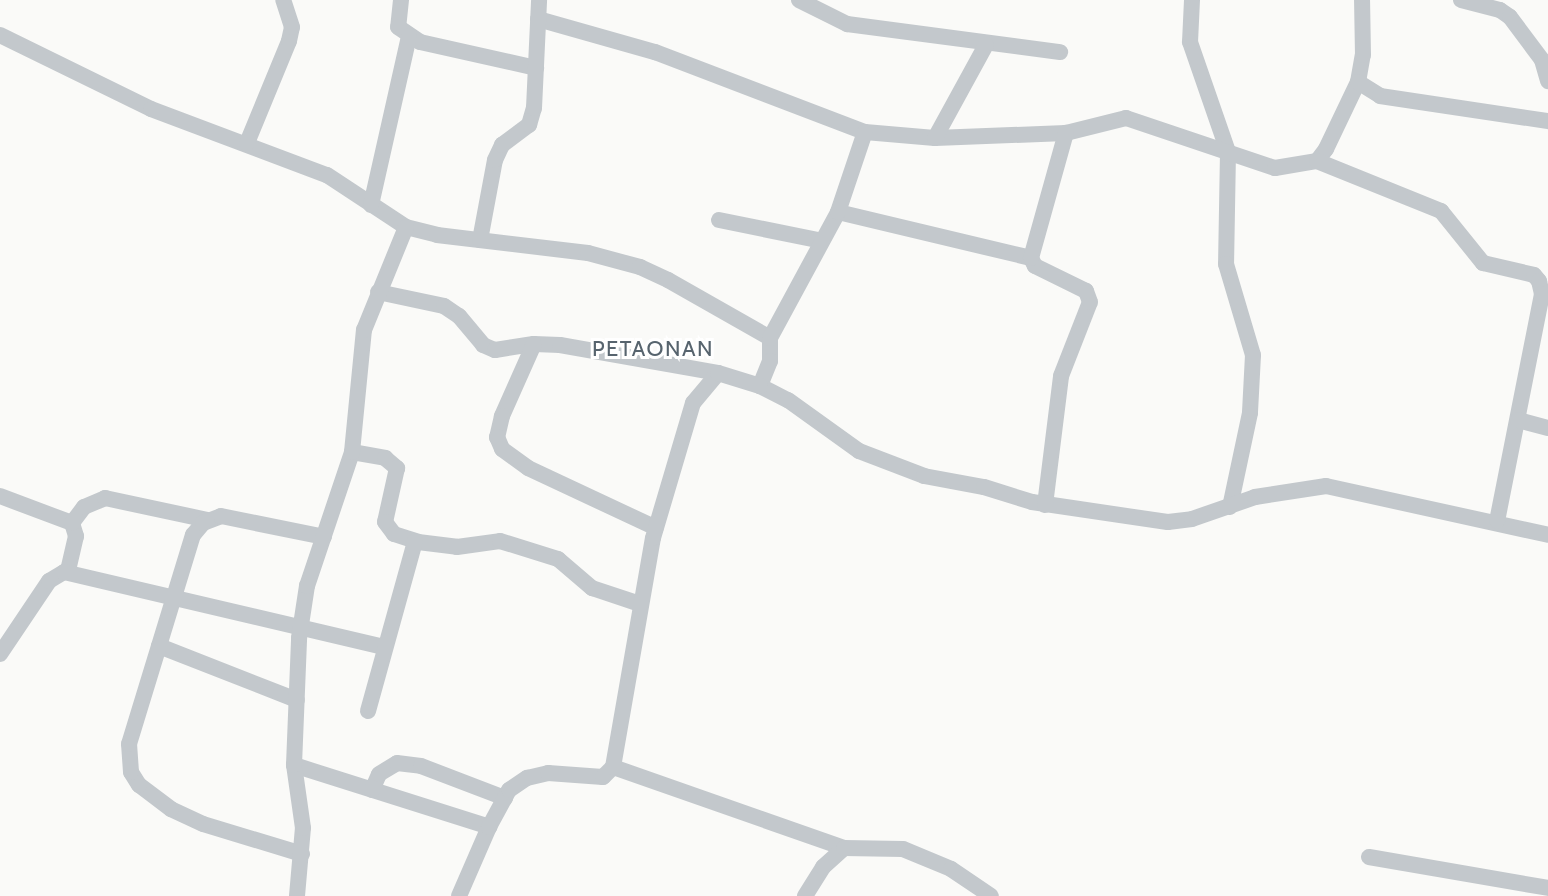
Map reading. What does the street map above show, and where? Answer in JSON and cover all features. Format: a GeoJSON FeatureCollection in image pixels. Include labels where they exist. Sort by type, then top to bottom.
{"type":"FeatureCollection","features":[{"type":"Feature","properties":{"kind":"street"},"geometry":{"type":"LineString","coordinates":[[247,143],[291,34],[292,27],[283,0]]}},
{"type":"Feature","properties":{"kind":"street"},"geometry":{"type":"LineString","coordinates":[[401,0],[398,27],[409,36],[536,68]]}},
{"type":"Feature","properties":{"kind":"street"},"geometry":{"type":"LineString","coordinates":[[480,240],[495,160],[502,146],[529,125],[536,68],[539,0]]}},
{"type":"Feature","properties":{"kind":"street"},"geometry":{"type":"LineString","coordinates":[[799,0],[847,24],[986,45],[1060,52]]}},
{"type":"Feature","properties":{"kind":"street"},"geometry":{"type":"LineString","coordinates":[[1192,0],[1190,42],[1228,152],[1226,264],[1253,355],[1253,386],[1230,507]]}},
{"type":"Feature","properties":{"kind":"street"},"geometry":{"type":"LineString","coordinates":[[1317,161],[1358,82],[1363,55],[1362,0]]}},
{"type":"Feature","properties":{"kind":"street"},"geometry":{"type":"LineString","coordinates":[[1461,0],[1500,10],[1510,17],[1542,60],[1548,81]]}},
{"type":"Feature","properties":{"kind":"street"},"geometry":{"type":"LineString","coordinates":[[538,19],[655,52],[866,132],[935,138],[1066,133],[1112,119],[1132,118],[1275,168],[1317,161],[1441,211],[1483,263],[1534,275],[1545,286],[1542,325],[1518,420],[1497,521]]}},
{"type":"Feature","properties":{"kind":"street"},"geometry":{"type":"LineString","coordinates":[[0,35],[95,84],[327,175],[406,227],[437,235],[548,246],[640,267],[710,302],[770,338]]}},
{"type":"Feature","properties":{"kind":"street"},"geometry":{"type":"LineString","coordinates":[[371,205],[409,36]]}},
{"type":"Feature","properties":{"kind":"street"},"geometry":{"type":"LineString","coordinates":[[935,138],[986,45]]}},
{"type":"Feature","properties":{"kind":"street"},"geometry":{"type":"LineString","coordinates":[[1358,82],[1380,96],[1548,121]]}},
{"type":"Feature","properties":{"kind":"street"},"geometry":{"type":"LineString","coordinates":[[760,386],[770,361],[770,338],[838,212],[866,132]]}},
{"type":"Feature","properties":{"kind":"street"},"geometry":{"type":"LineString","coordinates":[[1045,505],[1061,376],[1090,302],[1086,291],[1035,266],[1031,258],[1066,133]]}},
{"type":"Feature","properties":{"kind":"street"},"geometry":{"type":"LineString","coordinates":[[838,212],[1031,258]]}},
{"type":"Feature","properties":{"kind":"street"},"geometry":{"type":"LineString","coordinates":[[719,220],[822,241]]}},
{"type":"Feature","properties":{"kind":"street"},"geometry":{"type":"LineString","coordinates":[[297,896],[302,854],[294,765],[301,630],[307,586],[352,452],[364,330],[406,227]]}},
{"type":"Feature","properties":{"kind":"street"},"geometry":{"type":"LineString","coordinates":[[378,292],[444,306],[487,348],[495,350],[534,344],[579,347],[718,373],[760,386],[789,400],[859,451],[924,476],[1045,505],[1168,522],[1192,519],[1272,494],[1326,486],[1497,521],[1548,535]]}},
{"type":"Feature","properties":{"kind":"street"},"geometry":{"type":"LineString","coordinates":[[534,344],[502,416],[498,437],[502,449],[528,468],[656,528]]}},
{"type":"Feature","properties":{"kind":"street"},"geometry":{"type":"LineString","coordinates":[[459,896],[489,827],[509,790],[527,778],[548,773],[603,777],[613,768],[640,604],[656,528],[693,403],[718,373]]}},
{"type":"Feature","properties":{"kind":"street"},"geometry":{"type":"LineString","coordinates":[[1518,420],[1548,428]]}},
{"type":"Feature","properties":{"kind":"street"},"geometry":{"type":"LineString","coordinates":[[352,452],[393,462],[396,478],[385,522],[394,534],[415,541],[457,547],[500,541],[558,559],[592,588],[640,604]]}},
{"type":"Feature","properties":{"kind":"street"},"geometry":{"type":"LineString","coordinates":[[0,496],[72,523]]}},
{"type":"Feature","properties":{"kind":"street"},"geometry":{"type":"LineString","coordinates":[[72,523],[84,507],[105,498],[208,520]]}},
{"type":"Feature","properties":{"kind":"street"},"geometry":{"type":"LineString","coordinates":[[302,854],[202,824],[171,809],[139,785],[131,772],[129,744],[193,535],[208,520],[221,516],[324,537]]}},
{"type":"Feature","properties":{"kind":"street"},"geometry":{"type":"LineString","coordinates":[[68,572],[76,536],[72,523]]}},
{"type":"Feature","properties":{"kind":"street"},"geometry":{"type":"LineString","coordinates":[[368,711],[384,646],[415,541]]}},
{"type":"Feature","properties":{"kind":"street"},"geometry":{"type":"LineString","coordinates":[[0,654],[49,581],[55,574],[68,572],[301,630],[384,646]]}},
{"type":"Feature","properties":{"kind":"street"},"geometry":{"type":"LineString","coordinates":[[159,646],[297,700]]}},
{"type":"Feature","properties":{"kind":"street"},"geometry":{"type":"LineString","coordinates":[[372,790],[378,774],[397,763],[421,766],[505,798]]}},
{"type":"Feature","properties":{"kind":"street"},"geometry":{"type":"LineString","coordinates":[[294,765],[489,827]]}},
{"type":"Feature","properties":{"kind":"street"},"geometry":{"type":"LineString","coordinates":[[613,768],[844,848],[903,849],[951,869],[991,896]]}},
{"type":"Feature","properties":{"kind":"street"},"geometry":{"type":"LineString","coordinates":[[805,896],[823,867],[844,848]]}},
{"type":"Feature","properties":{"kind":"street"},"geometry":{"type":"LineString","coordinates":[[1369,857],[1548,888]]}},
{"type":"Feature","properties":{"kind":"district","name":"PETAONAN"},"geometry":{"type":"Point","coordinates":[653,349]}}]}
